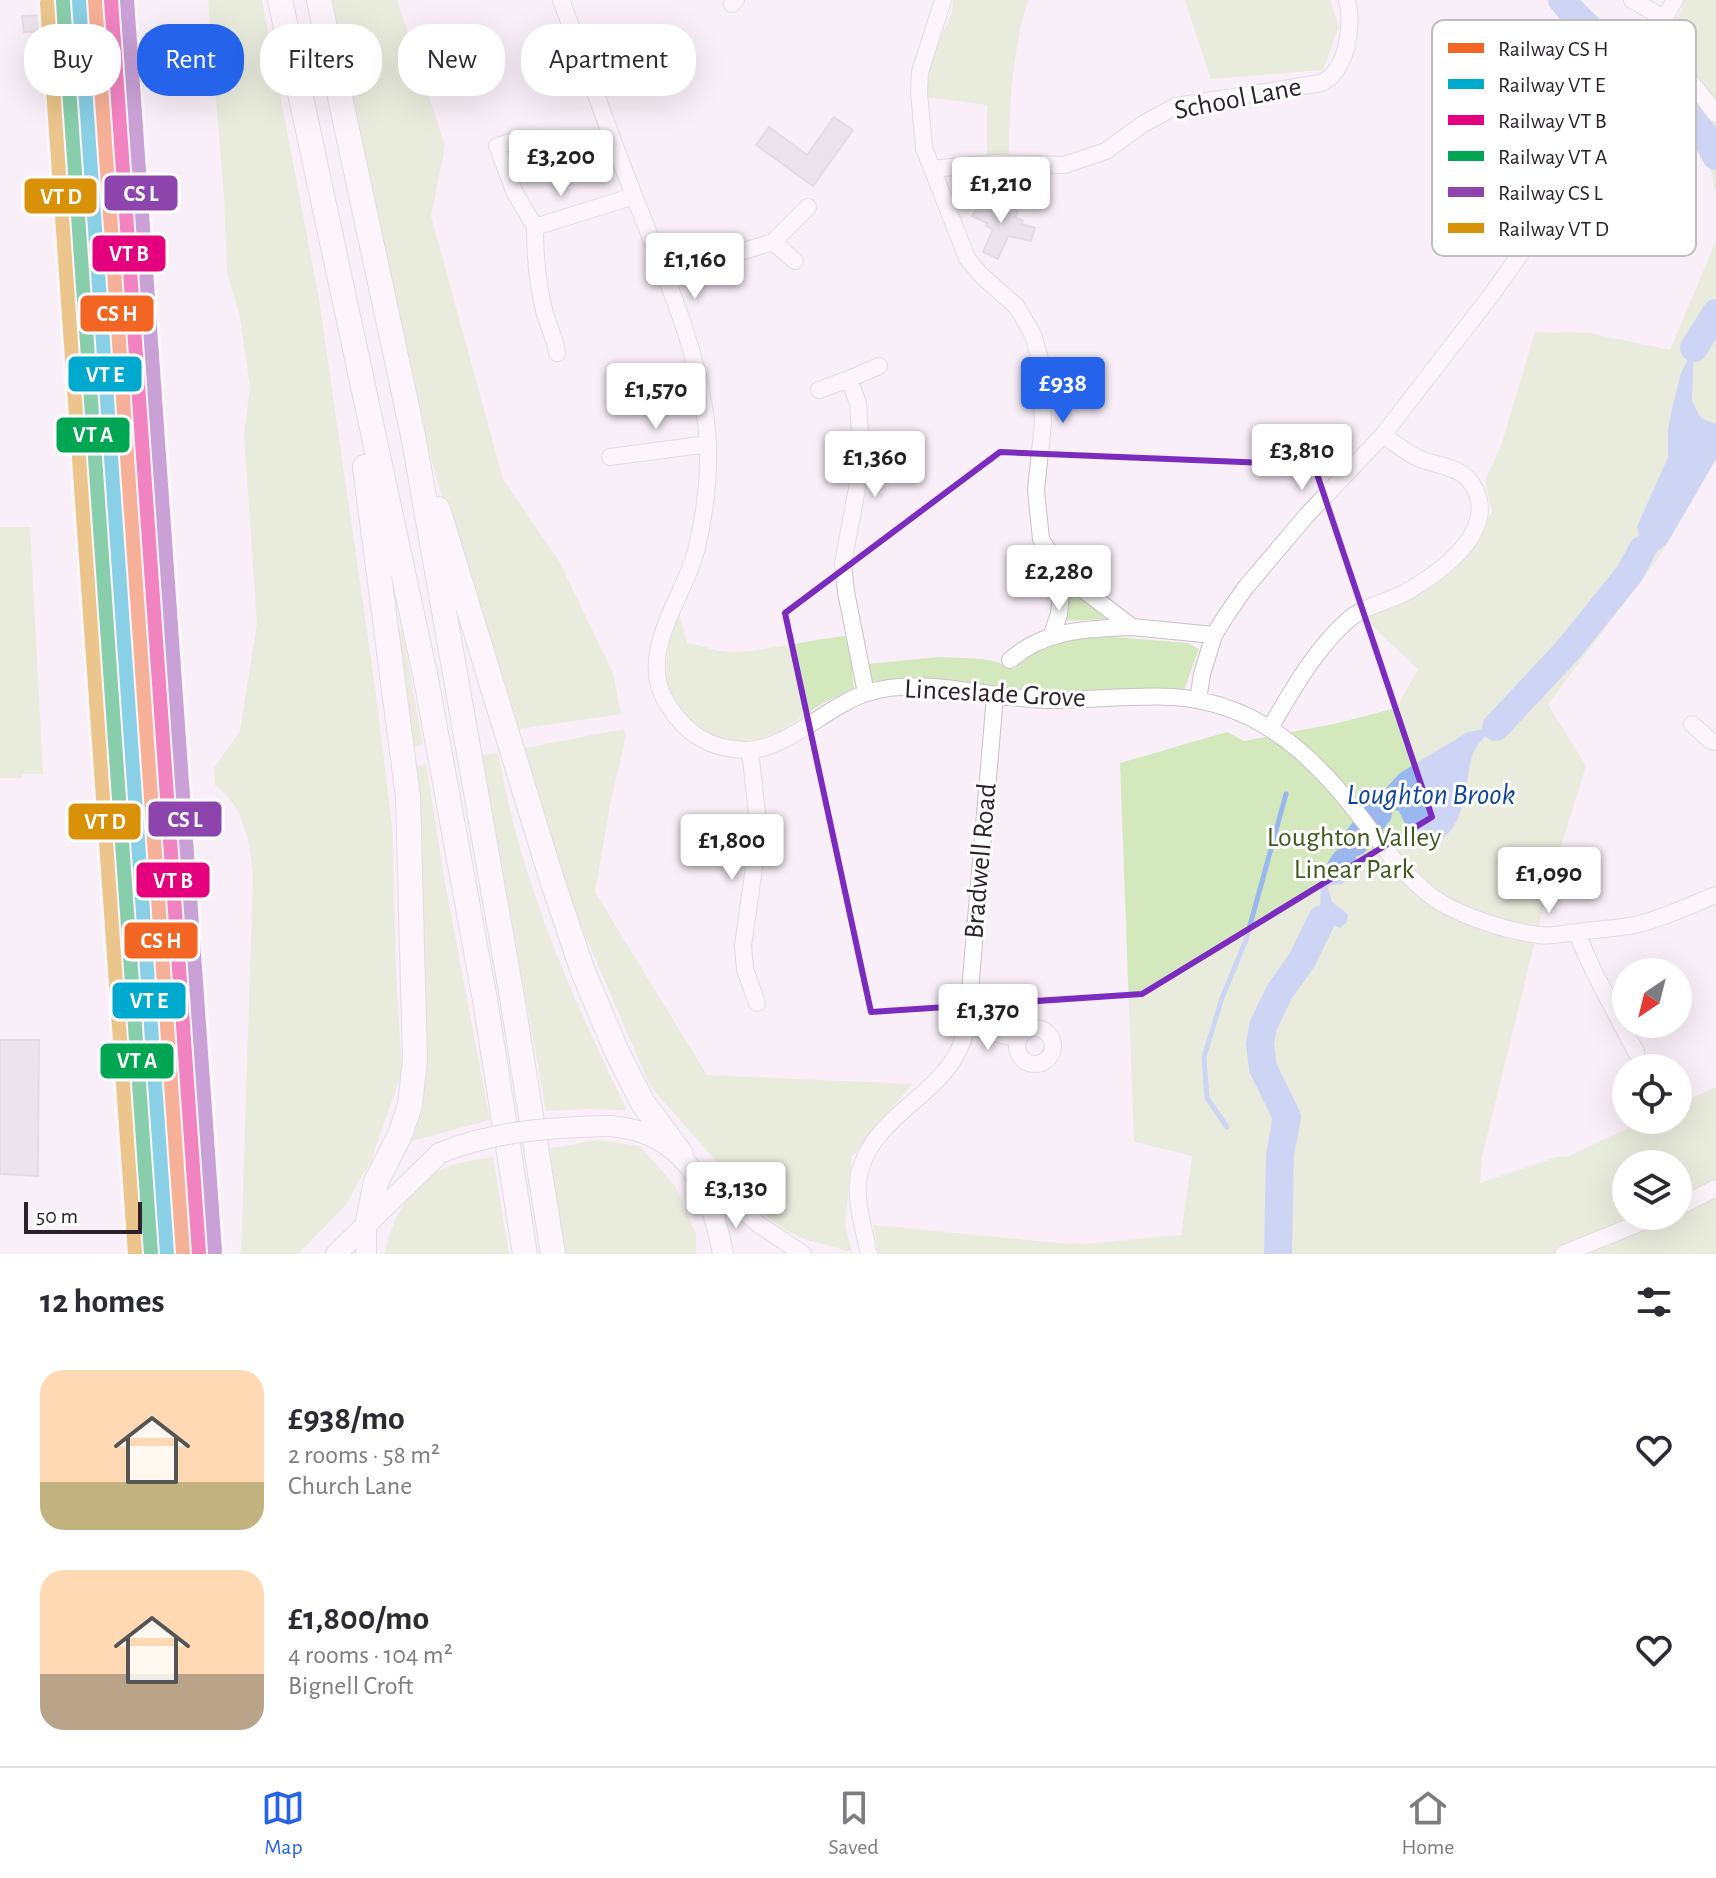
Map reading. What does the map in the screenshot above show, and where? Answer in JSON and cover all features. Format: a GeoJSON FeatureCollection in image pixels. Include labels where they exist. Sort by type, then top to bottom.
{"type":"FeatureCollection","features":[{"type":"Feature","properties":{"kind":"highway"},"geometry":{"type":"LineString","coordinates":[[280,0],[426,679],[485,1000],[525,1254]]}},
{"type":"Feature","properties":{"kind":"highway"},"geometry":{"type":"LineString","coordinates":[[319,0],[413,435],[512,997],[553,1254]]}},
{"type":"Feature","properties":{"kind":"highway"},"geometry":{"type":"LineString","coordinates":[[334,252],[383,586],[408,797],[414,943],[415,1060],[410,1105],[400,1135],[376,1182],[367,1222]]}},
{"type":"Feature","properties":{"kind":"highway"},"geometry":{"type":"LineString","coordinates":[[413,435],[461,577],[551,877],[582,969],[617,1052],[643,1103],[688,1162]]}},
{"type":"Feature","properties":{"kind":"main road"},"geometry":{"type":"LineString","coordinates":[[336,1254],[440,1153],[472,1140],[559,1128],[610,1126],[650,1135],[688,1162],[717,1223],[723,1254]]}},
{"type":"Feature","properties":{"kind":"main road"},"geometry":{"type":"LineString","coordinates":[[366,1254],[367,1222]]}},
{"type":"Feature","properties":{"kind":"street","name":"Linceslade Grove"},"geometry":{"type":"LineString","coordinates":[[561,0],[665,275],[699,378],[708,444],[706,489],[695,552],[682,593],[661,637],[655,669],[664,699],[687,731],[714,745],[750,750],[782,740],[823,713],[866,693],[911,685],[1046,700],[1173,697],[1198,700],[1233,711],[1287,738],[1312,760],[1391,855],[1429,894],[1477,919],[1544,936],[1636,924],[1716,895]]}},
{"type":"Feature","properties":{"kind":"street"},"geometry":{"type":"LineString","coordinates":[[943,0],[924,55],[919,82],[924,148],[967,258],[1017,307],[1033,335],[1040,359],[1043,423],[1036,490],[1041,539],[1063,574],[1132,627]]}},
{"type":"Feature","properties":{"kind":"street","name":"School Lane"},"geometry":{"type":"LineString","coordinates":[[932,169],[995,163],[1064,165],[1106,151],[1143,124],[1176,106],[1321,83],[1333,76],[1340,65],[1348,32],[1347,0]]}},
{"type":"Feature","properties":{"kind":"street"},"geometry":{"type":"LineString","coordinates":[[1632,0],[1664,18],[1675,0]]}},
{"type":"Feature","properties":{"kind":"street"},"geometry":{"type":"LineString","coordinates":[[1696,90],[1716,114]]}},
{"type":"Feature","properties":{"kind":"street"},"geometry":{"type":"LineString","coordinates":[[519,139],[497,146],[515,193],[535,227],[536,271],[557,353]]}},
{"type":"Feature","properties":{"kind":"street"},"geometry":{"type":"LineString","coordinates":[[535,227],[634,196]]}},
{"type":"Feature","properties":{"kind":"street"},"geometry":{"type":"LineString","coordinates":[[665,275],[773,242],[808,207]]}},
{"type":"Feature","properties":{"kind":"street"},"geometry":{"type":"LineString","coordinates":[[773,242],[795,261]]}},
{"type":"Feature","properties":{"kind":"street"},"geometry":{"type":"LineString","coordinates":[[1198,700],[1214,635],[1246,587],[1307,515],[1383,435],[1519,256]]}},
{"type":"Feature","properties":{"kind":"street"},"geometry":{"type":"LineString","coordinates":[[819,390],[879,366]]}},
{"type":"Feature","properties":{"kind":"street"},"geometry":{"type":"LineString","coordinates":[[849,379],[858,403],[862,461],[843,564],[866,693]]}},
{"type":"Feature","properties":{"kind":"street"},"geometry":{"type":"LineString","coordinates":[[1270,728],[1328,639],[1357,612],[1407,592],[1441,567],[1475,533],[1481,514],[1473,486],[1464,475],[1417,458],[1383,435]]}},
{"type":"Feature","properties":{"kind":"street"},"geometry":{"type":"LineString","coordinates":[[610,457],[708,444]]}},
{"type":"Feature","properties":{"kind":"street"},"geometry":{"type":"LineString","coordinates":[[1052,634],[1059,614],[1063,574]]}},
{"type":"Feature","properties":{"kind":"street"},"geometry":{"type":"LineString","coordinates":[[1010,660],[1025,647],[1052,634],[1132,627],[1214,635]]}},
{"type":"Feature","properties":{"kind":"street","name":"Bradwell Road"},"geometry":{"type":"LineString","coordinates":[[869,1254],[859,1205],[859,1175],[871,1146],[895,1118],[952,1066],[963,1045],[995,696]]}},
{"type":"Feature","properties":{"kind":"street"},"geometry":{"type":"LineString","coordinates":[[1692,724],[1716,742]]}},
{"type":"Feature","properties":{"kind":"street"},"geometry":{"type":"LineString","coordinates":[[750,750],[759,832],[743,946],[745,969],[757,1003]]}},
{"type":"Feature","properties":{"kind":"street"},"geometry":{"type":"LineString","coordinates":[[1576,932],[1636,1052]]}},
{"type":"Feature","properties":{"kind":"street"},"geometry":{"type":"LineString","coordinates":[[967,1026],[1018,1039]]}},
{"type":"Feature","properties":{"kind":"street"},"geometry":{"type":"LineString","coordinates":[[688,1162],[758,1224],[803,1254]]}},
{"type":"Feature","properties":{"kind":"street"},"geometry":{"type":"LineString","coordinates":[[1692,1200],[1716,1188]]}},
{"type":"Feature","properties":{"kind":"street"},"geometry":{"type":"LineString","coordinates":[[1563,1254],[1622,1230]]}},
{"type":"Feature","properties":{"kind":"highlighted area"},"geometry":{"type":"Polygon","coordinates":[[[1000,452],[1314,465],[1432,817],[1142,994],[871,1012],[785,613],[1000,452]]]}},
{"type":"Feature","properties":{"kind":"green space"},"geometry":{"type":"Polygon","coordinates":[[[208,0],[262,0],[267,24],[260,24],[260,96],[280,96],[319,299],[392,825],[402,1072],[371,1161],[345,1206],[298,1254],[241,1254],[253,876],[244,826],[233,803],[215,785],[214,768],[240,731],[257,623],[244,436],[250,387],[240,317],[227,272],[216,96],[244,96],[244,24],[210,24],[208,0]]]}},
{"type":"Feature","properties":{"kind":"green space"},"geometry":{"type":"Polygon","coordinates":[[[328,0],[397,0],[405,24],[398,24],[398,96],[429,96],[445,146],[431,216],[503,479],[559,561],[613,673],[621,714],[513,730],[465,580],[433,466],[350,96],[382,96],[382,24],[333,24],[328,0]]]}},
{"type":"Feature","properties":{"kind":"green space"},"geometry":{"type":"Polygon","coordinates":[[[953,0],[1028,0],[1012,79],[1009,159],[987,159],[987,105],[926,97],[929,64],[952,12],[953,0]]]}},
{"type":"Feature","properties":{"kind":"green space"},"geometry":{"type":"Polygon","coordinates":[[[1185,0],[1330,0],[1339,27],[1323,70],[1211,79],[1185,0]]]}},
{"type":"Feature","properties":{"kind":"green space"},"geometry":{"type":"Polygon","coordinates":[[[1682,0],[1716,0],[1716,194],[1704,140],[1696,133],[1696,20],[1674,20],[1683,9],[1682,0]]]}},
{"type":"Feature","properties":{"kind":"green space","name":"Loughton Valley Linear Park"},"geometry":{"type":"Polygon","coordinates":[[[1716,241],[1716,459],[1659,557],[1548,704],[1586,766],[1548,888],[1482,1157],[1480,1183],[1557,1157],[1569,1156],[1615,1134],[1692,1134],[1692,1098],[1716,1087],[1716,1254],[879,1254],[873,1225],[1084,1244],[1181,1235],[1192,1156],[1134,1142],[1120,763],[1227,732],[1244,741],[1334,724],[1396,708],[1418,669],[1357,612],[1407,592],[1479,531],[1492,512],[1485,480],[1501,446],[1535,332],[1589,333],[1670,350],[1716,241]]]}},
{"type":"Feature","properties":{"kind":"green space"},"geometry":{"type":"Polygon","coordinates":[[[0,527],[30,527],[43,774],[23,774],[22,778],[0,778],[0,527]]]}},
{"type":"Feature","properties":{"kind":"green space"},"geometry":{"type":"Polygon","coordinates":[[[1071,587],[1111,619],[1064,621],[1071,587]]]}},
{"type":"Feature","properties":{"kind":"green space"},"geometry":{"type":"Polygon","coordinates":[[[679,614],[687,643],[726,652],[760,650],[845,636],[854,688],[761,739],[733,741],[719,738],[684,716],[668,687],[669,644],[679,614]]]}},
{"type":"Feature","properties":{"kind":"green space"},"geometry":{"type":"Polygon","coordinates":[[[402,629],[423,745],[410,747],[394,630],[402,629]]]}},
{"type":"Feature","properties":{"kind":"green space"},"geometry":{"type":"Polygon","coordinates":[[[1103,636],[1188,643],[1199,649],[1184,690],[1010,690],[923,680],[871,681],[867,664],[940,657],[983,659],[1014,670],[1042,646],[1065,639],[1103,636]]]}},
{"type":"Feature","properties":{"kind":"green space"},"geometry":{"type":"Polygon","coordinates":[[[624,729],[626,736],[595,892],[707,1075],[912,1084],[852,1157],[845,1225],[852,1252],[807,1240],[785,1230],[760,1211],[650,1086],[566,891],[525,748],[624,729]]]}},
{"type":"Feature","properties":{"kind":"green space"},"geometry":{"type":"Polygon","coordinates":[[[498,753],[514,826],[539,907],[580,1010],[627,1110],[546,1111],[482,755],[498,753]]]}},
{"type":"Feature","properties":{"kind":"green space"},"geometry":{"type":"Polygon","coordinates":[[[426,764],[490,1120],[408,1142],[424,1061],[424,931],[412,768],[426,764]]]}},
{"type":"Feature","properties":{"kind":"green space"},"geometry":{"type":"Polygon","coordinates":[[[597,1140],[640,1146],[676,1187],[696,1234],[696,1254],[564,1254],[546,1149],[597,1140]]]}},
{"type":"Feature","properties":{"kind":"green space"},"geometry":{"type":"Polygon","coordinates":[[[493,1157],[509,1254],[385,1254],[398,1214],[425,1180],[449,1166],[493,1157]]]}},
{"type":"Feature","properties":{"kind":"water"},"geometry":{"type":"Polygon","coordinates":[[[1694,348],[1692,401],[1701,418],[1716,424],[1716,459],[1666,545],[1655,553],[1642,550],[1637,527],[1668,457],[1672,409],[1681,373],[1694,348]]]}},
{"type":"Feature","properties":{"kind":"water","name":"Loughton Brook"},"geometry":{"type":"Polygon","coordinates":[[[1496,727],[1474,752],[1462,808],[1450,831],[1441,839],[1428,843],[1408,830],[1399,811],[1390,809],[1383,815],[1378,813],[1387,787],[1400,773],[1468,732],[1496,727]]]}},
{"type":"Feature","properties":{"kind":"water","name":"Loughton Brook"},"geometry":{"type":"Polygon","coordinates":[[[1355,842],[1354,871],[1342,884],[1328,888],[1332,902],[1348,914],[1347,922],[1340,928],[1322,919],[1320,897],[1324,872],[1335,852],[1355,842]]]}},
{"type":"Feature","properties":{"kind":"building"},"geometry":{"type":"Polygon","coordinates":[[[45,15],[46,24],[24,24],[24,32],[22,16],[45,15]]]}},
{"type":"Feature","properties":{"kind":"building"},"geometry":{"type":"Polygon","coordinates":[[[834,117],[853,130],[813,186],[756,145],[769,127],[807,155],[834,117]]]}},
{"type":"Feature","properties":{"kind":"building"},"geometry":{"type":"Polygon","coordinates":[[[984,196],[1018,211],[1015,217],[1023,221],[1022,224],[1035,228],[1031,241],[1008,236],[998,259],[983,252],[993,229],[972,216],[984,196]]]}},
{"type":"Feature","properties":{"kind":"building"},"geometry":{"type":"Polygon","coordinates":[[[0,1040],[39,1040],[38,1176],[0,1174],[0,1040]]]}},
{"type":"Feature","properties":{"kind":"waterway","name":"Loughton Brook"},"geometry":{"type":"LineString","coordinates":[[1562,0],[1580,20]]}},
{"type":"Feature","properties":{"kind":"waterway","name":"Loughton Brook"},"geometry":{"type":"LineString","coordinates":[[1696,124],[1716,156]]}},
{"type":"Feature","properties":{"kind":"waterway","name":"Loughton Brook"},"geometry":{"type":"LineString","coordinates":[[1694,348],[1716,313]]}},
{"type":"Feature","properties":{"kind":"waterway","name":"Loughton Brook"},"geometry":{"type":"LineString","coordinates":[[1496,727],[1568,650],[1630,573],[1642,550]]}},
{"type":"Feature","properties":{"kind":"waterway"},"geometry":{"type":"LineString","coordinates":[[1227,1127],[1207,1098],[1204,1057],[1222,998],[1246,940],[1286,794]]}},
{"type":"Feature","properties":{"kind":"waterway","name":"Loughton Brook"},"geometry":{"type":"LineString","coordinates":[[1355,842],[1378,813]]}},
{"type":"Feature","properties":{"kind":"waterway","name":"Loughton Brook"},"geometry":{"type":"LineString","coordinates":[[1278,1254],[1280,1155],[1287,1117],[1263,1068],[1260,1044],[1263,1026],[1280,991],[1302,960],[1322,919]]}},
{"type":"Feature","properties":{"kind":"railway"},"geometry":{"type":"LineString","coordinates":[[56,0],[108,464],[134,749],[149,871]]}},
{"type":"Feature","properties":{"kind":"railway"},"geometry":{"type":"LineString","coordinates":[[104,0],[157,775]]}},
{"type":"Feature","properties":{"kind":"transit line"},"geometry":{"type":"LineString","coordinates":[[95,0],[183,1254]]}},
{"type":"Feature","properties":{"kind":"transit line"},"geometry":{"type":"LineString","coordinates":[[111,0],[199,1253]]}},
{"type":"Feature","properties":{"kind":"transit line"},"geometry":{"type":"LineString","coordinates":[[127,0],[215,1252]]}},
{"type":"Feature","properties":{"kind":"transit line"},"geometry":{"type":"LineString","coordinates":[[79,1],[167,1254]]}},
{"type":"Feature","properties":{"kind":"transit line"},"geometry":{"type":"LineString","coordinates":[[63,2],[151,1254]]}},
{"type":"Feature","properties":{"kind":"transit line"},"geometry":{"type":"LineString","coordinates":[[47,3],[135,1254]]}}]}
